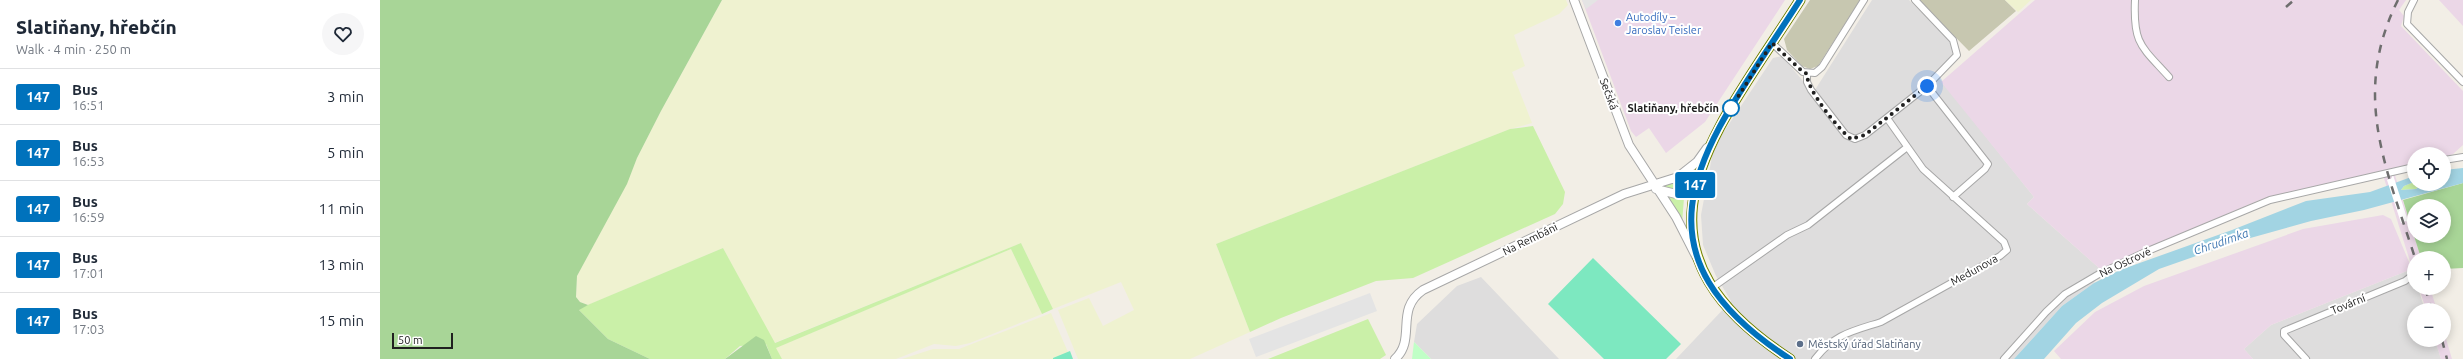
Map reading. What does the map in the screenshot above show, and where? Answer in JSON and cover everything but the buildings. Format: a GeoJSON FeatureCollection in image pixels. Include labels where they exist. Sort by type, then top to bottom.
{"type":"FeatureCollection","features":[{"type":"Feature","properties":{"kind":"main road"},"geometry":{"type":"LineString","coordinates":[[1790,359],[1742,323],[1713,288],[1706,276],[1696,251],[1691,231],[1691,210],[1699,170],[1710,143],[1800,0]]}},
{"type":"Feature","properties":{"kind":"street","name":"Sečská"},"geometry":{"type":"LineString","coordinates":[[1574,0],[1624,136],[1654,186],[1679,222],[1706,276]]}},
{"type":"Feature","properties":{"kind":"street"},"geometry":{"type":"LineString","coordinates":[[1772,43],[1802,71],[1807,74],[1816,73],[1821,68],[1864,0]]}},
{"type":"Feature","properties":{"kind":"street"},"geometry":{"type":"LineString","coordinates":[[1807,74],[1808,82],[1813,92],[1843,132],[1851,139],[1865,135],[1927,86],[1955,60],[1957,49],[1950,37],[1915,0]]}},
{"type":"Feature","properties":{"kind":"street"},"geometry":{"type":"LineString","coordinates":[[2135,0],[2135,23],[2138,41],[2169,77]]}},
{"type":"Feature","properties":{"kind":"street"},"geometry":{"type":"LineString","coordinates":[[2414,0],[2408,12],[2407,24],[2463,82]]}},
{"type":"Feature","properties":{"kind":"street"},"geometry":{"type":"LineString","coordinates":[[1927,86],[1988,164],[1985,169],[1953,197]]}},
{"type":"Feature","properties":{"kind":"street","name":"Medunova"},"geometry":{"type":"LineString","coordinates":[[1815,359],[1834,339],[1861,327],[1881,322],[2006,251],[2004,242],[1923,169],[1906,148],[1886,118]]}},
{"type":"Feature","properties":{"kind":"street"},"geometry":{"type":"LineString","coordinates":[[1654,186],[1684,174],[1697,162],[1710,143]]}},
{"type":"Feature","properties":{"kind":"street"},"geometry":{"type":"LineString","coordinates":[[1713,288],[1788,235],[1808,225],[1906,148]]}},
{"type":"Feature","properties":{"kind":"street"},"geometry":{"type":"LineString","coordinates":[[2451,159],[2463,157]]}},
{"type":"Feature","properties":{"kind":"street","name":"Na Ostrově"},"geometry":{"type":"LineString","coordinates":[[2004,359],[2053,304],[2076,287],[2143,253],[2270,200],[2407,169]]}},
{"type":"Feature","properties":{"kind":"street"},"geometry":{"type":"LineString","coordinates":[[1671,179],[1682,180],[1694,190]]}},
{"type":"Feature","properties":{"kind":"street"},"geometry":{"type":"LineString","coordinates":[[1654,186],[1673,194],[1694,190]]}},
{"type":"Feature","properties":{"kind":"street","name":"Na Rembáni"},"geometry":{"type":"LineString","coordinates":[[1395,359],[1404,344],[1406,312],[1411,300],[1420,292],[1618,197],[1654,186]]}},
{"type":"Feature","properties":{"kind":"street","name":"Tovární"},"geometry":{"type":"LineString","coordinates":[[2306,359],[2283,333],[2323,314],[2407,279]]}},
{"type":"Feature","properties":{"kind":"shaded area"},"geometry":{"type":"Polygon","coordinates":[[[722,0],[1566,0],[1568,5],[1559,14],[1514,35],[1525,66],[1512,72],[1532,123],[1510,129],[1216,244],[1250,332],[1190,359],[1078,359],[1058,310],[1089,298],[1103,326],[1134,310],[1121,282],[1053,309],[1021,243],[774,343],[723,248],[588,305],[580,302],[576,297],[577,276],[626,185],[637,158],[661,111],[722,0]]]}},
{"type":"Feature","properties":{"kind":"shaded area"},"geometry":{"type":"Polygon","coordinates":[[[1582,0],[1785,0],[1705,122],[1666,153],[1649,128],[1636,137],[1631,131],[1582,0]]]}},
{"type":"Feature","properties":{"kind":"shaded area"},"geometry":{"type":"Polygon","coordinates":[[[1582,0],[1598,0],[1586,9],[1582,0]]]}},
{"type":"Feature","properties":{"kind":"shaded area"},"geometry":{"type":"Polygon","coordinates":[[[1810,0],[1860,0],[1818,66],[1810,69],[1802,66],[1787,50],[1784,39],[1810,0]]]}},
{"type":"Feature","properties":{"kind":"shaded area"},"geometry":{"type":"Polygon","coordinates":[[[1872,0],[1909,0],[1949,40],[1954,54],[1935,73],[2034,197],[2027,204],[2099,268],[2094,283],[2062,306],[2014,359],[1676,359],[1731,301],[1716,276],[1703,245],[1701,215],[1713,151],[1723,133],[1773,58],[1782,56],[1813,93],[1872,0]]]}},
{"type":"Feature","properties":{"kind":"shaded area"},"geometry":{"type":"Polygon","coordinates":[[[1919,0],[2005,0],[2016,11],[1969,51],[1919,0]]]}},
{"type":"Feature","properties":{"kind":"shaded area"},"geometry":{"type":"Polygon","coordinates":[[[2005,0],[2031,0],[2018,12],[2005,0]]]}},
{"type":"Feature","properties":{"kind":"shaded area"},"geometry":{"type":"Polygon","coordinates":[[[2035,0],[2406,0],[2399,10],[2404,16],[2401,26],[2463,91],[2463,145],[2451,155],[2451,147],[2407,147],[2407,166],[2393,169],[2407,214],[2407,243],[2416,243],[2419,251],[2407,252],[2382,172],[2262,199],[2136,253],[2099,271],[2099,268],[2027,204],[2034,197],[1941,82],[2035,0]]]}},
{"type":"Feature","properties":{"kind":"shaded area"},"geometry":{"type":"Polygon","coordinates":[[[2439,0],[2463,0],[2463,26],[2439,0]]]}},
{"type":"Feature","properties":{"kind":"shaded area"},"geometry":{"type":"Polygon","coordinates":[[[2383,215],[2391,219],[2407,257],[2407,271],[2271,325],[2244,349],[2253,359],[2061,359],[2054,351],[2095,312],[2144,286],[2303,229],[2383,215]]]}},
{"type":"Feature","properties":{"kind":"shaded area"},"geometry":{"type":"Polygon","coordinates":[[[1011,249],[1042,314],[970,343],[956,346],[934,344],[896,359],[782,359],[775,348],[1011,249]]]}},
{"type":"Feature","properties":{"kind":"shaded area"},"geometry":{"type":"Polygon","coordinates":[[[2407,271],[2407,295],[2420,295],[2423,303],[2407,303],[2407,347],[2437,347],[2441,359],[2253,359],[2244,349],[2271,325],[2407,271]]]}},
{"type":"Feature","properties":{"kind":"shaded area"},"geometry":{"type":"Polygon","coordinates":[[[1481,277],[1559,359],[1431,359],[1414,342],[1417,324],[1457,286],[1481,277]]]}},
{"type":"Feature","properties":{"kind":"shaded area"},"geometry":{"type":"Polygon","coordinates":[[[1370,293],[1377,311],[1256,357],[1249,339],[1370,293]]]}},
{"type":"Feature","properties":{"kind":"shaded area"},"geometry":{"type":"Polygon","coordinates":[[[2421,295],[2432,295],[2435,303],[2424,303],[2421,295]]]}},
{"type":"Feature","properties":{"kind":"shaded area"},"geometry":{"type":"Polygon","coordinates":[[[1051,313],[1071,359],[902,359],[933,349],[959,349],[1051,313]]]}},
{"type":"Feature","properties":{"kind":"shaded area"},"geometry":{"type":"Polygon","coordinates":[[[2437,347],[2448,347],[2452,359],[2441,359],[2437,347]]]}},
{"type":"Feature","properties":{"kind":"green space"},"geometry":{"type":"Polygon","coordinates":[[[380,0],[722,0],[661,111],[637,158],[627,184],[577,276],[576,297],[580,302],[588,305],[579,310],[608,339],[650,359],[380,359],[380,0]]]}},
{"type":"Feature","properties":{"kind":"green space"},"geometry":{"type":"Polygon","coordinates":[[[1533,126],[1565,192],[1563,204],[1555,214],[1413,278],[1376,281],[1281,318],[1250,332],[1216,244],[1510,129],[1533,126]]]}},
{"type":"Feature","properties":{"kind":"green space"},"geometry":{"type":"Polygon","coordinates":[[[1674,182],[1684,185],[1686,188],[1677,190],[1660,187],[1674,182]]]}},
{"type":"Feature","properties":{"kind":"green space"},"geometry":{"type":"Polygon","coordinates":[[[2463,183],[2463,268],[2451,269],[2451,251],[2419,251],[2416,243],[2451,243],[2451,199],[2407,199],[2407,213],[2403,200],[2435,191],[2451,191],[2451,186],[2463,183]]]}},
{"type":"Feature","properties":{"kind":"green space"},"geometry":{"type":"Polygon","coordinates":[[[2407,185],[2407,190],[2401,190],[2407,185]]]}},
{"type":"Feature","properties":{"kind":"green space"},"geometry":{"type":"Polygon","coordinates":[[[1665,197],[1684,198],[1682,223],[1665,197]]]}},
{"type":"Feature","properties":{"kind":"green space"},"geometry":{"type":"Polygon","coordinates":[[[1021,243],[1053,309],[1042,314],[1011,249],[776,348],[782,359],[772,359],[766,344],[740,346],[725,359],[650,359],[608,339],[578,309],[723,248],[775,343],[1021,243]]]}},
{"type":"Feature","properties":{"kind":"green space"},"geometry":{"type":"Polygon","coordinates":[[[1593,258],[1681,344],[1666,359],[1604,359],[1548,304],[1593,258]]]}},
{"type":"Feature","properties":{"kind":"green space"},"geometry":{"type":"Polygon","coordinates":[[[1368,319],[1386,355],[1380,359],[1268,359],[1368,319]]]}},
{"type":"Feature","properties":{"kind":"green space"},"geometry":{"type":"Polygon","coordinates":[[[756,336],[764,340],[772,359],[725,359],[756,336]]]}},
{"type":"Feature","properties":{"kind":"green space"},"geometry":{"type":"Polygon","coordinates":[[[1414,342],[1431,359],[1412,359],[1414,342]]]}},
{"type":"Feature","properties":{"kind":"green space"},"geometry":{"type":"Polygon","coordinates":[[[1070,351],[1073,359],[1053,359],[1053,358],[1070,351]]]}},
{"type":"Feature","properties":{"kind":"water"},"geometry":{"type":"Polygon","coordinates":[[[2463,168],[2463,183],[2451,186],[2451,169],[2463,168]]]}},
{"type":"Feature","properties":{"kind":"water","name":"Chrudimka"},"geometry":{"type":"Polygon","coordinates":[[[2407,179],[2407,185],[2401,190],[2434,191],[2364,210],[2311,221],[2236,242],[2159,269],[2102,303],[2076,323],[2044,359],[2014,359],[2062,306],[2094,283],[2120,270],[2232,230],[2306,201],[2370,192],[2407,179]]]}},
{"type":"Feature","properties":{"kind":"pier"},"geometry":{"type":"Polygon","coordinates":[[[2393,175],[2407,222],[2401,223],[2387,180],[2392,178],[2393,175]]]}},
{"type":"Feature","properties":{"kind":"railway"},"geometry":{"type":"LineString","coordinates":[[2286,7],[2294,0]]}},
{"type":"Feature","properties":{"kind":"railway"},"geometry":{"type":"LineString","coordinates":[[2398,0],[2384,34],[2377,67],[2375,99],[2378,130],[2384,161],[2413,251]]}},
{"type":"Feature","properties":{"kind":"railway"},"geometry":{"type":"LineString","coordinates":[[2427,295],[2430,303]]}},
{"type":"Feature","properties":{"kind":"railway"},"geometry":{"type":"LineString","coordinates":[[2444,347],[2447,359]]}},
{"type":"Feature","properties":{"kind":"bus line","name":"147"},"geometry":{"type":"LineString","coordinates":[[1790,359],[1754,334],[1729,310],[1716,292],[1706,276],[1696,251],[1691,231],[1691,210],[1699,170],[1710,143],[1800,0]]}},
{"type":"Feature","properties":{"kind":"place","name":"Autodíly – Jaroslav Teisler"},"geometry":{"type":"Point","coordinates":[1618,23]}},
{"type":"Feature","properties":{"kind":"place","name":"Slatiňany, hřebčín"},"geometry":{"type":"Point","coordinates":[1731,108]}},
{"type":"Feature","properties":{"kind":"place","name":"Městský úřad Slatiňany"},"geometry":{"type":"Point","coordinates":[1800,344]}},
{"type":"Feature","properties":{"kind":"route"},"geometry":{"type":"LineString","coordinates":[[1731,108],[1772,43],[1804,73],[1807,74],[1807,80],[1813,92],[1843,132],[1851,139],[1865,135],[1927,86]]}}]}
